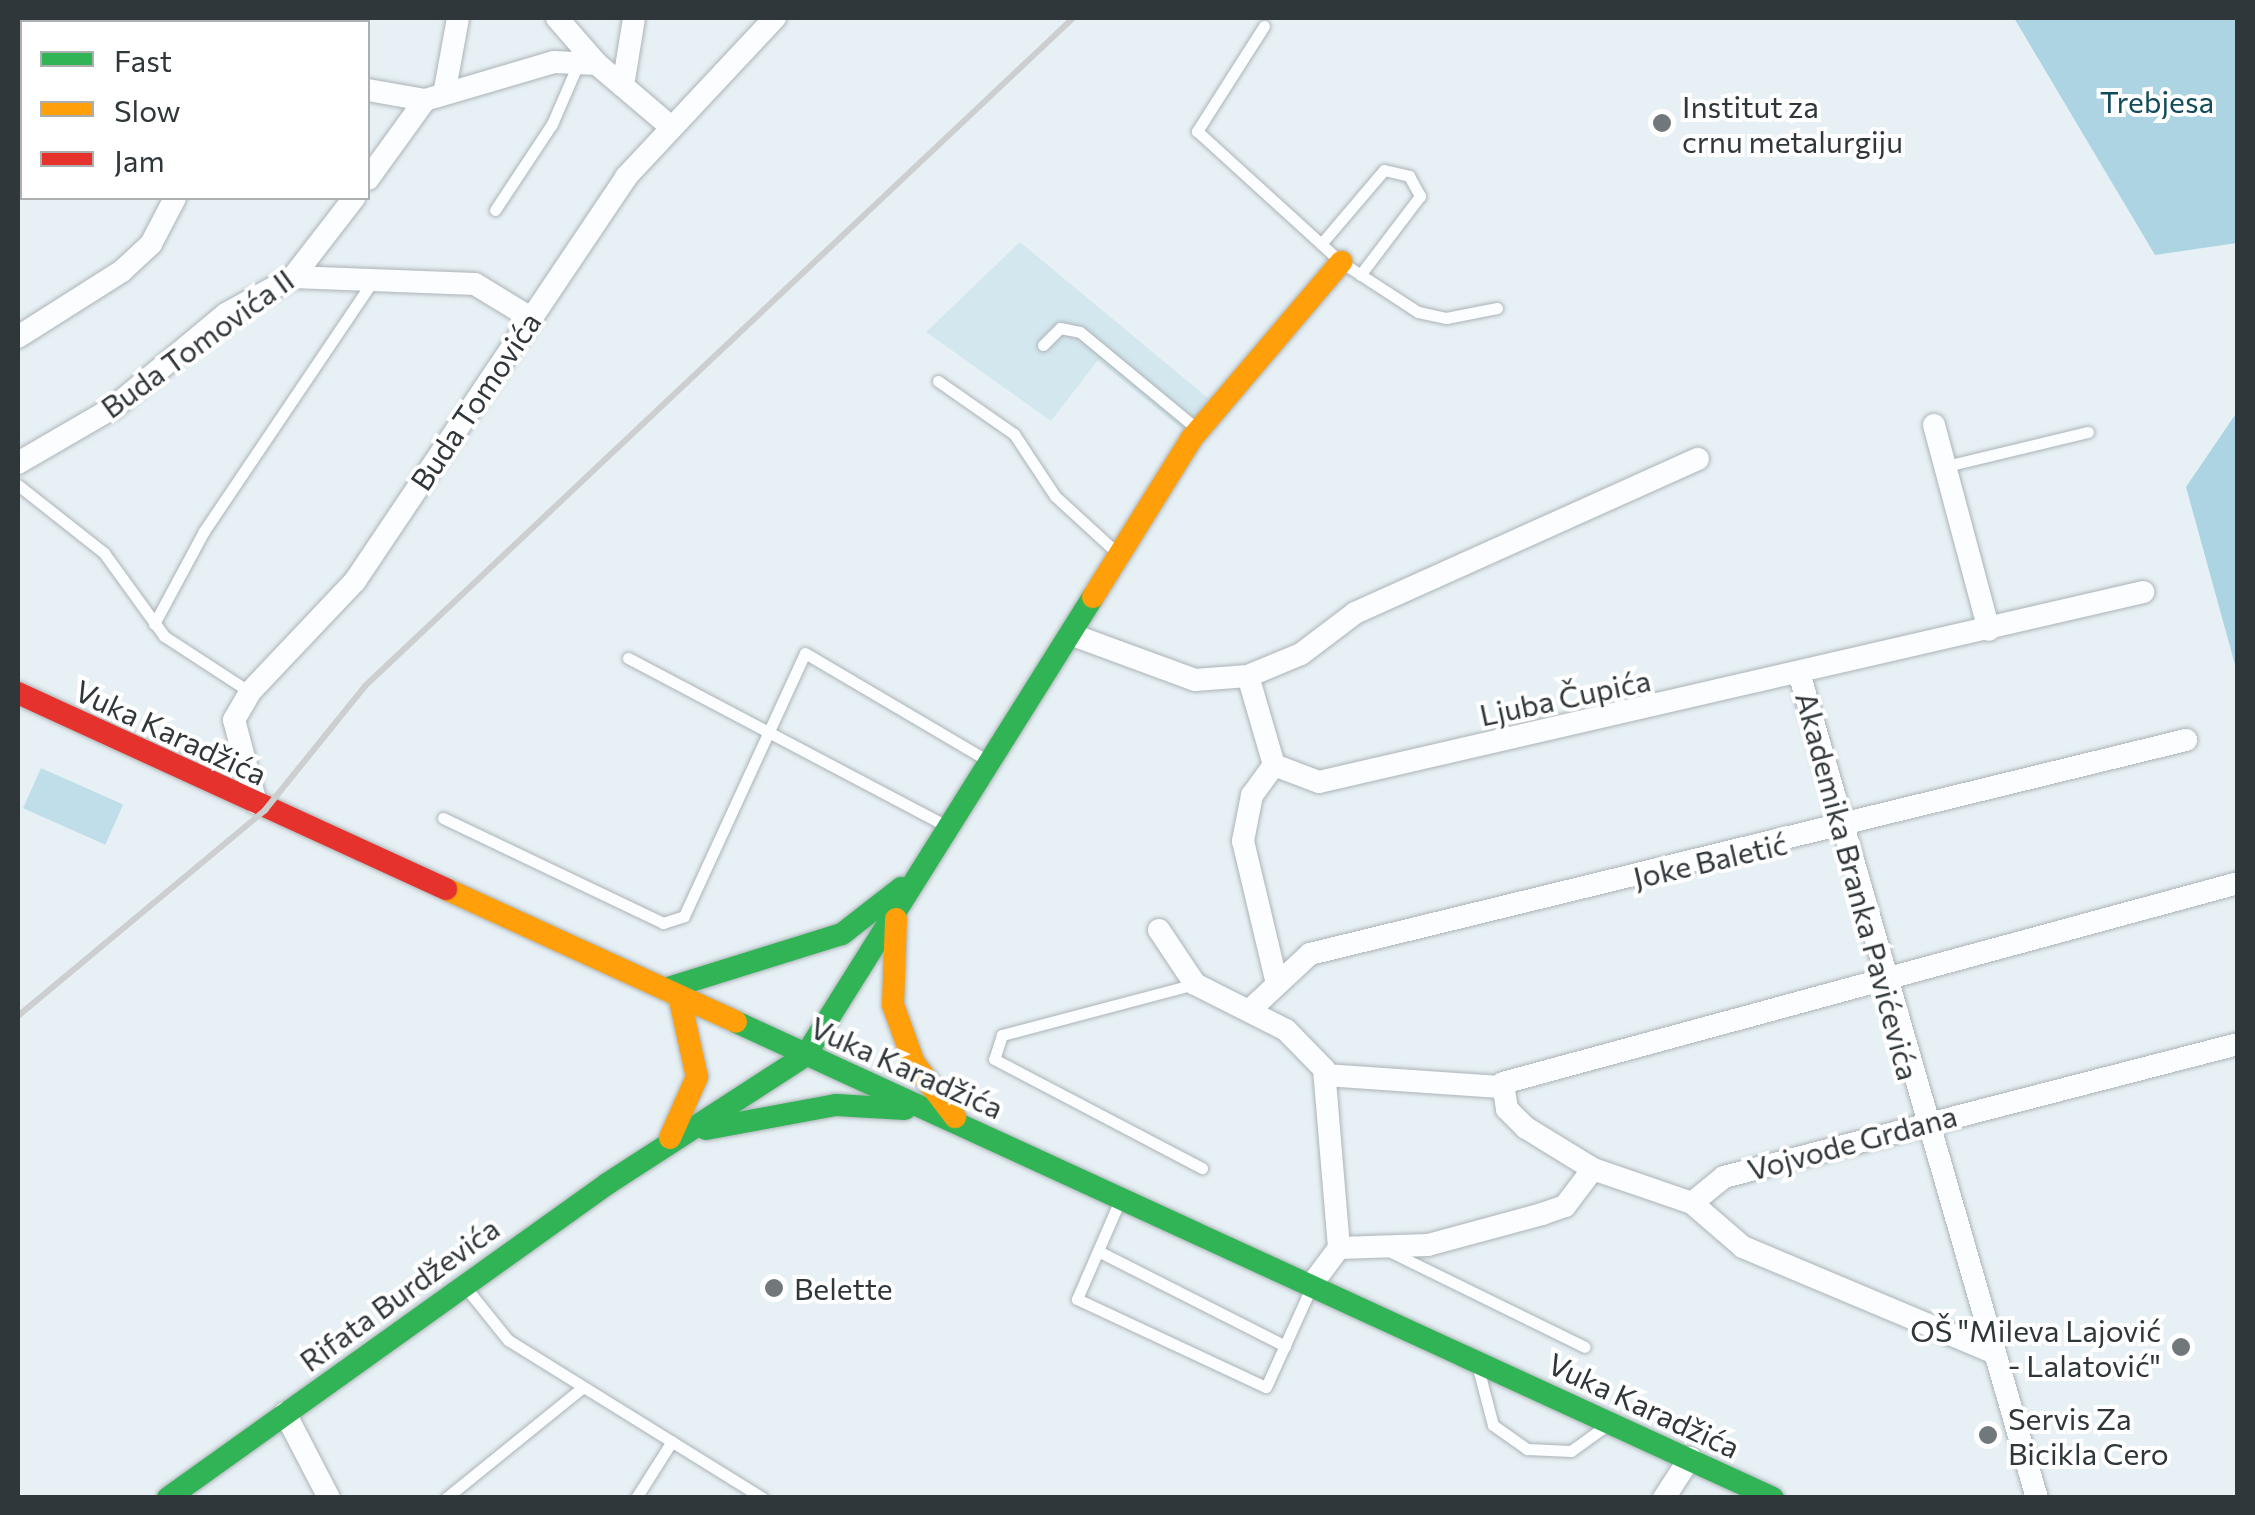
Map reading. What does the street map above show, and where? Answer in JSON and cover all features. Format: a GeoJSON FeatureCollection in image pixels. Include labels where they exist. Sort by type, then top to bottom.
{"type":"FeatureCollection","features":[{"type":"Feature","properties":{"kind":"street"},"geometry":{"type":"LineString","coordinates":[[370,176],[435,94],[458,18]]}},
{"type":"Feature","properties":{"kind":"street"},"geometry":{"type":"LineString","coordinates":[[623,86],[634,18]]}},
{"type":"Feature","properties":{"kind":"street","name":"Buda Tomovića"},"geometry":{"type":"LineString","coordinates":[[256,803],[234,720],[250,692],[355,581],[626,177],[775,18]]}},
{"type":"Feature","properties":{"kind":"street"},"geometry":{"type":"LineString","coordinates":[[551,20],[588,64],[623,86],[671,127]]}},
{"type":"Feature","properties":{"kind":"street"},"geometry":{"type":"LineString","coordinates":[[370,90],[435,94],[588,64]]}},
{"type":"Feature","properties":{"kind":"street"},"geometry":{"type":"LineString","coordinates":[[18,337],[122,272],[151,244],[174,200]]}},
{"type":"Feature","properties":{"kind":"street","name":"Buda Tomovića II"},"geometry":{"type":"LineString","coordinates":[[18,463],[113,408],[226,314],[294,277],[352,200]]}},
{"type":"Feature","properties":{"kind":"street"},"geometry":{"type":"LineString","coordinates":[[668,1142],[805,1056],[1198,430],[1350,268]]}},
{"type":"Feature","properties":{"kind":"street"},"geometry":{"type":"LineString","coordinates":[[294,277],[476,284],[531,318]]}},
{"type":"Feature","properties":{"kind":"street"},"geometry":{"type":"LineString","coordinates":[[1934,424],[1990,630]]}},
{"type":"Feature","properties":{"kind":"street"},"geometry":{"type":"LineString","coordinates":[[1070,634],[1195,680],[1248,676],[1301,654],[1355,613],[1698,459]]}},
{"type":"Feature","properties":{"kind":"street","name":"Ljuba Čupića"},"geometry":{"type":"LineString","coordinates":[[1274,765],[1319,782],[1800,676],[2143,592]]}},
{"type":"Feature","properties":{"kind":"street"},"geometry":{"type":"LineString","coordinates":[[1248,676],[1274,765],[1252,796],[1243,841],[1276,980]]}},
{"type":"Feature","properties":{"kind":"street","name":"Akademika Branka Pavićevića"},"geometry":{"type":"LineString","coordinates":[[1800,676],[1847,828],[1882,980],[2037,1498]]}},
{"type":"Feature","properties":{"kind":"street","name":"Vuka Karadžića"},"geometry":{"type":"LineString","coordinates":[[18,693],[805,1056],[1122,1196],[1773,1498]]}},
{"type":"Feature","properties":{"kind":"street","name":"Joke Baletić"},"geometry":{"type":"LineString","coordinates":[[1251,1010],[1276,980],[1310,954],[1847,828],[2186,740]]}},
{"type":"Feature","properties":{"kind":"street"},"geometry":{"type":"LineString","coordinates":[[668,1142],[697,1077],[672,992],[842,934],[920,873]]}},
{"type":"Feature","properties":{"kind":"street"},"geometry":{"type":"LineString","coordinates":[[1325,1075],[1501,1085],[2238,882]]}},
{"type":"Feature","properties":{"kind":"street"},"geometry":{"type":"LineString","coordinates":[[898,910],[892,1004],[914,1063],[958,1121]]}},
{"type":"Feature","properties":{"kind":"street"},"geometry":{"type":"LineString","coordinates":[[1160,930],[1195,984],[1286,1030],[1325,1075],[1339,1248],[1312,1284]]}},
{"type":"Feature","properties":{"kind":"street","name":"Vojvode Grdana"},"geometry":{"type":"LineString","coordinates":[[1692,1203],[1724,1176],[1924,1121],[2238,1044]]}},
{"type":"Feature","properties":{"kind":"street"},"geometry":{"type":"LineString","coordinates":[[1501,1085],[1526,1128],[1593,1170],[1692,1203],[1743,1247],[1993,1352]]}},
{"type":"Feature","properties":{"kind":"street"},"geometry":{"type":"LineString","coordinates":[[668,1142],[726,1122],[836,1104],[958,1121]]}},
{"type":"Feature","properties":{"kind":"street","name":"Rifata Burdževića"},"geometry":{"type":"LineString","coordinates":[[168,1498],[463,1284],[668,1142]]}},
{"type":"Feature","properties":{"kind":"street"},"geometry":{"type":"LineString","coordinates":[[1339,1248],[1428,1245],[1542,1214],[1566,1206],[1593,1170]]}},
{"type":"Feature","properties":{"kind":"street"},"geometry":{"type":"LineString","coordinates":[[284,1413],[330,1498]]}},
{"type":"Feature","properties":{"kind":"street"},"geometry":{"type":"LineString","coordinates":[[1664,1498],[1690,1458]]}},
{"type":"Feature","properties":{"kind":"lane"},"geometry":{"type":"LineString","coordinates":[[1264,26],[1198,131],[1350,268],[1418,312],[1446,318],[1497,308]]}},
{"type":"Feature","properties":{"kind":"lane"},"geometry":{"type":"LineString","coordinates":[[494,210],[588,64]]}},
{"type":"Feature","properties":{"kind":"lane"},"geometry":{"type":"LineString","coordinates":[[1321,244],[1384,170],[1409,176],[1420,196],[1350,268]]}},
{"type":"Feature","properties":{"kind":"lane"},"geometry":{"type":"LineString","coordinates":[[154,624],[204,531],[372,283]]}},
{"type":"Feature","properties":{"kind":"lane"},"geometry":{"type":"LineString","coordinates":[[1043,345],[1060,328],[1080,332],[1198,430]]}},
{"type":"Feature","properties":{"kind":"lane"},"geometry":{"type":"LineString","coordinates":[[938,381],[1014,434],[1055,496],[1118,554]]}},
{"type":"Feature","properties":{"kind":"lane"},"geometry":{"type":"LineString","coordinates":[[1946,466],[2088,432]]}},
{"type":"Feature","properties":{"kind":"lane"},"geometry":{"type":"LineString","coordinates":[[18,484],[104,553],[154,624],[250,692]]}},
{"type":"Feature","properties":{"kind":"lane"},"geometry":{"type":"LineString","coordinates":[[444,818],[664,923],[684,916],[804,653],[988,761]]}},
{"type":"Feature","properties":{"kind":"lane"},"geometry":{"type":"LineString","coordinates":[[628,658],[949,827]]}},
{"type":"Feature","properties":{"kind":"lane"},"geometry":{"type":"LineString","coordinates":[[1195,984],[1002,1034],[994,1059],[1202,1168]]}},
{"type":"Feature","properties":{"kind":"lane"},"geometry":{"type":"LineString","coordinates":[[1122,1196],[1078,1299],[1266,1387],[1312,1284]]}},
{"type":"Feature","properties":{"kind":"lane"},"geometry":{"type":"LineString","coordinates":[[1379,1245],[1585,1347]]}},
{"type":"Feature","properties":{"kind":"lane"},"geometry":{"type":"LineString","coordinates":[[1098,1251],[1285,1346]]}},
{"type":"Feature","properties":{"kind":"lane"},"geometry":{"type":"LineString","coordinates":[[463,1284],[508,1340],[764,1498]]}},
{"type":"Feature","properties":{"kind":"lane"},"geometry":{"type":"LineString","coordinates":[[1476,1360],[1494,1425],[1512,1442],[1571,1451],[1610,1422]]}},
{"type":"Feature","properties":{"kind":"lane"},"geometry":{"type":"LineString","coordinates":[[446,1498],[584,1386]]}},
{"type":"Feature","properties":{"kind":"lane"},"geometry":{"type":"LineString","coordinates":[[636,1498],[672,1441]]}},
{"type":"Feature","properties":{"kind":"shaded area"},"geometry":{"type":"Polygon","coordinates":[[[1020,242],[1209,399],[1186,432],[1098,360],[1051,421],[926,332],[1020,242]]]}},
{"type":"Feature","properties":{"kind":"shaded area"},"geometry":{"type":"Polygon","coordinates":[[[41,768],[123,805],[105,845],[23,808],[41,768]]]}},
{"type":"Feature","properties":{"kind":"green space","name":"Trebjesa"},"geometry":{"type":"Polygon","coordinates":[[[2014,18],[2237,18],[2237,243],[2155,255],[2014,18]]]}},
{"type":"Feature","properties":{"kind":"green space"},"geometry":{"type":"Polygon","coordinates":[[[2237,412],[2237,672],[2186,487],[2237,412]]]}},
{"type":"Feature","properties":{"kind":"railway"},"geometry":{"type":"LineString","coordinates":[[18,1016],[265,810],[365,686],[1073,18]]}},
{"type":"Feature","properties":{"kind":"traffic: fast"},"geometry":{"type":"LineString","coordinates":[[168,1498],[607,1184],[805,1056],[1093,597]]}},
{"type":"Feature","properties":{"kind":"traffic: fast"},"geometry":{"type":"LineString","coordinates":[[665,989],[842,934],[901,888]]}},
{"type":"Feature","properties":{"kind":"traffic: fast"},"geometry":{"type":"LineString","coordinates":[[736,1022],[1773,1498]]}},
{"type":"Feature","properties":{"kind":"traffic: fast"},"geometry":{"type":"LineString","coordinates":[[706,1129],[836,1105],[905,1109]]}},
{"type":"Feature","properties":{"kind":"traffic: slow"},"geometry":{"type":"LineString","coordinates":[[1093,597],[1192,438],[1341,262]]}},
{"type":"Feature","properties":{"kind":"traffic: slow"},"geometry":{"type":"LineString","coordinates":[[446,889],[736,1022]]}},
{"type":"Feature","properties":{"kind":"traffic: slow"},"geometry":{"type":"LineString","coordinates":[[896,919],[893,1005],[914,1063],[955,1117]]}},
{"type":"Feature","properties":{"kind":"traffic: slow"},"geometry":{"type":"LineString","coordinates":[[670,1138],[697,1077],[679,996]]}},
{"type":"Feature","properties":{"kind":"traffic: jam"},"geometry":{"type":"LineString","coordinates":[[18,693],[446,889]]}},
{"type":"Feature","properties":{"kind":"place","name":"Institut za crnu metalurgiju"},"geometry":{"type":"Point","coordinates":[1662,123]}},
{"type":"Feature","properties":{"kind":"place","name":"Belette"},"geometry":{"type":"Point","coordinates":[774,1288]}},
{"type":"Feature","properties":{"kind":"place","name":"OŠ \"Mileva Lajović - Lalatović\""},"geometry":{"type":"Point","coordinates":[2181,1347]}},
{"type":"Feature","properties":{"kind":"place","name":"Servis Za Bicikla Cero"},"geometry":{"type":"Point","coordinates":[1988,1435]}}]}
